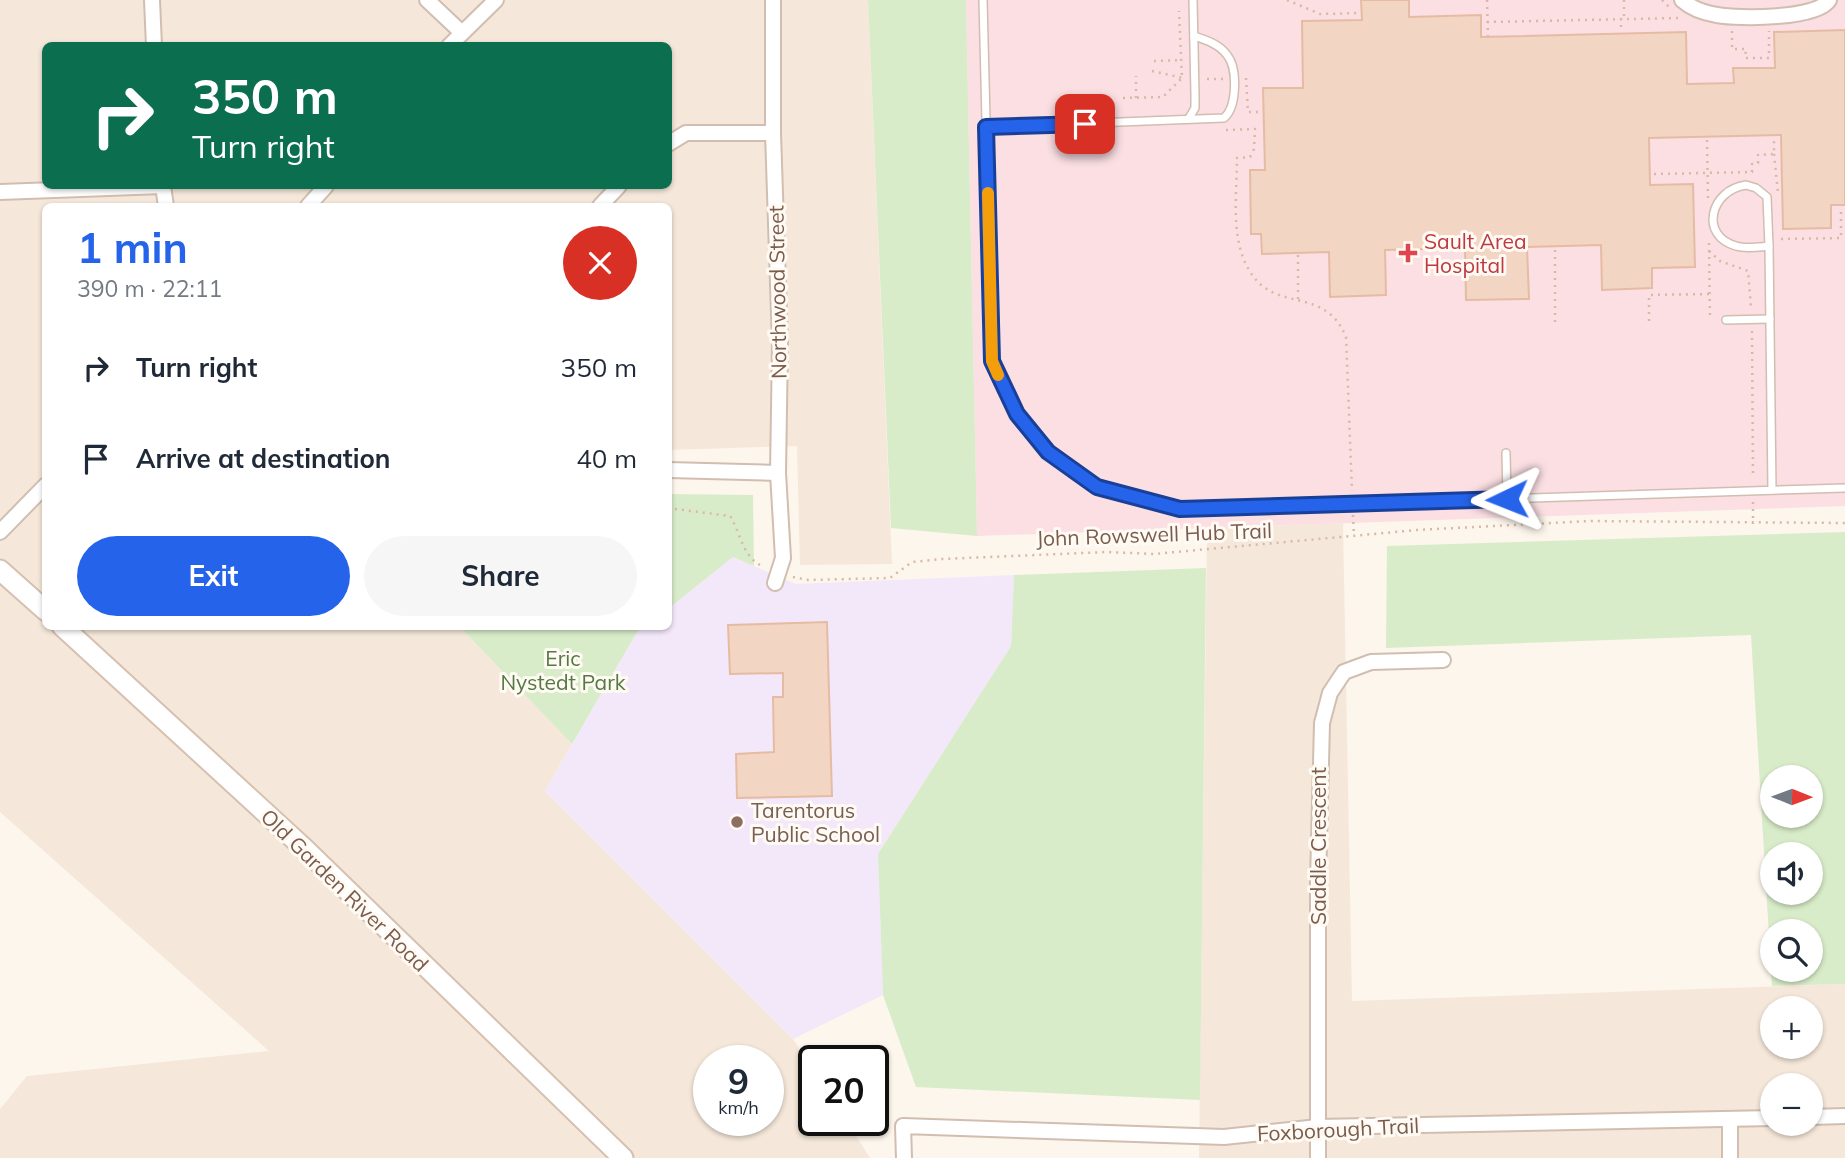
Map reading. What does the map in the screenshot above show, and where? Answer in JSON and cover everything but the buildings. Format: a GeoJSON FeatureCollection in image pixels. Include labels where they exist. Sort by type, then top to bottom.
{"type":"FeatureCollection","features":[{"type":"Feature","properties":{"kind":"main road"},"geometry":{"type":"LineString","coordinates":[[0,570],[42,607]]}},
{"type":"Feature","properties":{"kind":"main road","name":"Old Garden River Road"},"geometry":{"type":"LineString","coordinates":[[66,630],[306,850],[622,1158]]}},
{"type":"Feature","properties":{"kind":"street"},"geometry":{"type":"LineString","coordinates":[[152,0],[154,42]]}},
{"type":"Feature","properties":{"kind":"street"},"geometry":{"type":"LineString","coordinates":[[427,0],[461,32]]}},
{"type":"Feature","properties":{"kind":"street"},"geometry":{"type":"LineString","coordinates":[[452,42],[496,0]]}},
{"type":"Feature","properties":{"kind":"street","name":"Northwood Street"},"geometry":{"type":"LineString","coordinates":[[773,0],[773,133],[780,344],[778,473],[783,558],[777,578]]}},
{"type":"Feature","properties":{"kind":"street"},"geometry":{"type":"LineString","coordinates":[[1682,0],[1701,11],[1720,16],[1805,14],[1820,9],[1829,0]]}},
{"type":"Feature","properties":{"kind":"street"},"geometry":{"type":"LineString","coordinates":[[672,141],[685,133],[773,133]]}},
{"type":"Feature","properties":{"kind":"street"},"geometry":{"type":"LineString","coordinates":[[0,192],[82,189]]}},
{"type":"Feature","properties":{"kind":"street"},"geometry":{"type":"LineString","coordinates":[[311,203],[323,189]]}},
{"type":"Feature","properties":{"kind":"street"},"geometry":{"type":"LineString","coordinates":[[603,203],[616,189]]}},
{"type":"Feature","properties":{"kind":"street"},"geometry":{"type":"LineString","coordinates":[[672,470],[778,473]]}},
{"type":"Feature","properties":{"kind":"street"},"geometry":{"type":"LineString","coordinates":[[0,532],[42,489]]}},
{"type":"Feature","properties":{"kind":"street","name":"Saddle Crescent"},"geometry":{"type":"LineString","coordinates":[[1318,1158],[1319,756],[1322,723],[1330,693],[1344,671],[1371,663],[1443,660]]}},
{"type":"Feature","properties":{"kind":"street"},"geometry":{"type":"LineString","coordinates":[[1823,1117],[1845,1116]]}},
{"type":"Feature","properties":{"kind":"street","name":"Foxborough Trail"},"geometry":{"type":"LineString","coordinates":[[904,1158],[903,1126],[1224,1137],[1318,1127],[1760,1118]]}},
{"type":"Feature","properties":{"kind":"street"},"geometry":{"type":"LineString","coordinates":[[1730,1119],[1730,1158]]}},
{"type":"Feature","properties":{"kind":"lane"},"geometry":{"type":"LineString","coordinates":[[983,0],[992,361],[1017,414],[1048,452],[1097,487],[1180,509],[1845,488]]}},
{"type":"Feature","properties":{"kind":"lane"},"geometry":{"type":"LineString","coordinates":[[1189,118],[1195,108],[1193,0]]}},
{"type":"Feature","properties":{"kind":"lane"},"geometry":{"type":"LineString","coordinates":[[986,127],[1159,123],[1189,118],[1224,118],[1233,104],[1232,62],[1227,54],[1210,41],[1194,36]]}},
{"type":"Feature","properties":{"kind":"lane"},"geometry":{"type":"LineString","coordinates":[[1769,243],[1736,246],[1720,236],[1713,218],[1718,199],[1735,187],[1746,185],[1761,191],[1769,205],[1772,490]]}},
{"type":"Feature","properties":{"kind":"lane"},"geometry":{"type":"LineString","coordinates":[[1726,320],[1770,319]]}},
{"type":"Feature","properties":{"kind":"lane"},"geometry":{"type":"LineString","coordinates":[[1506,453],[1507,499]]}},
{"type":"Feature","properties":{"kind":"path"},"geometry":{"type":"LineString","coordinates":[[1287,0],[1320,14],[1361,13]]}},
{"type":"Feature","properties":{"kind":"path"},"geometry":{"type":"LineString","coordinates":[[1487,0],[1488,36]]}},
{"type":"Feature","properties":{"kind":"path"},"geometry":{"type":"LineString","coordinates":[[1621,31],[1623,0]]}},
{"type":"Feature","properties":{"kind":"path"},"geometry":{"type":"LineString","coordinates":[[1123,99],[1163,97],[1182,78],[1180,11]]}},
{"type":"Feature","properties":{"kind":"path"},"geometry":{"type":"LineString","coordinates":[[1488,22],[1678,17],[1689,23]]}},
{"type":"Feature","properties":{"kind":"path"},"geometry":{"type":"LineString","coordinates":[[1725,30],[1732,30],[1732,49],[1746,49],[1745,58],[1769,58]]}},
{"type":"Feature","properties":{"kind":"path"},"geometry":{"type":"LineString","coordinates":[[1154,61],[1181,60]]}},
{"type":"Feature","properties":{"kind":"path"},"geometry":{"type":"LineString","coordinates":[[1152,71],[1182,78],[1247,78],[1248,113],[1263,112]]}},
{"type":"Feature","properties":{"kind":"path"},"geometry":{"type":"LineString","coordinates":[[1136,76],[1136,98]]}},
{"type":"Feature","properties":{"kind":"path"},"geometry":{"type":"LineString","coordinates":[[1224,118],[1224,130],[1255,129],[1254,149],[1250,157],[1237,158],[1236,225],[1250,271],[1267,289],[1328,310],[1339,320],[1346,337],[1354,536]]}},
{"type":"Feature","properties":{"kind":"path"},"geometry":{"type":"LineString","coordinates":[[1654,174],[1752,172],[1752,164],[1758,163],[1758,155],[1774,154],[1774,138]]}},
{"type":"Feature","properties":{"kind":"path"},"geometry":{"type":"LineString","coordinates":[[1769,243],[1841,238],[1841,207]]}},
{"type":"Feature","properties":{"kind":"path"},"geometry":{"type":"LineString","coordinates":[[1555,250],[1555,323]]}},
{"type":"Feature","properties":{"kind":"path"},"geometry":{"type":"LineString","coordinates":[[1709,251],[1720,261],[1748,271],[1752,320],[1753,524]]}},
{"type":"Feature","properties":{"kind":"path"},"geometry":{"type":"LineString","coordinates":[[1298,255],[1298,301]]}},
{"type":"Feature","properties":{"kind":"path"},"geometry":{"type":"LineString","coordinates":[[1649,321],[1649,295],[1710,294]]}},
{"type":"Feature","properties":{"kind":"path","name":"John Rowswell Hub Trail"},"geometry":{"type":"LineString","coordinates":[[672,509],[730,516],[744,549],[757,564],[777,578],[808,580],[890,578],[912,562],[942,559],[1107,552],[1154,554],[1417,530],[1590,522],[1845,523]]}},
{"type":"Feature","properties":{"kind":"shaded area"},"geometry":{"type":"Polygon","coordinates":[[[0,0],[868,0],[892,564],[800,565],[797,446],[672,450],[672,203],[42,203],[42,630],[463,630],[572,744],[545,791],[793,1039],[798,1047],[798,1136],[856,1136],[870,1158],[0,1158],[0,1109],[27,1076],[269,1051],[0,812],[0,0]]]}},
{"type":"Feature","properties":{"kind":"shaded area","name":"Sault Area Hospital"},"geometry":{"type":"Polygon","coordinates":[[[966,0],[1845,0],[1845,506],[977,536],[966,0]]]}},
{"type":"Feature","properties":{"kind":"shaded area"},"geometry":{"type":"Polygon","coordinates":[[[1343,523],[1352,1001],[1845,984],[1845,1158],[1199,1158],[1207,528],[1343,523]]]}},
{"type":"Feature","properties":{"kind":"shaded area","name":"Tarentorus Public School"},"geometry":{"type":"Polygon","coordinates":[[[733,557],[796,584],[1014,575],[1011,646],[878,854],[883,995],[793,1039],[545,791],[637,632],[672,630],[672,606],[733,557]]]}},
{"type":"Feature","properties":{"kind":"green space"},"geometry":{"type":"Polygon","coordinates":[[[868,0],[966,0],[977,536],[891,528],[868,0]]]}},
{"type":"Feature","properties":{"kind":"green space","name":"Eric Nystedt Park"},"geometry":{"type":"Polygon","coordinates":[[[672,494],[753,495],[754,566],[733,557],[672,606],[672,494]]]}},
{"type":"Feature","properties":{"kind":"green space"},"geometry":{"type":"Polygon","coordinates":[[[1845,532],[1845,984],[1772,986],[1772,982],[1823,982],[1823,919],[1768,919],[1767,905],[1823,905],[1823,842],[1763,842],[1763,828],[1824,828],[1824,765],[1760,765],[1760,785],[1751,635],[1386,648],[1387,546],[1845,532]]]}},
{"type":"Feature","properties":{"kind":"green space"},"geometry":{"type":"Polygon","coordinates":[[[1206,568],[1200,1100],[916,1087],[883,995],[878,854],[1011,646],[1014,575],[1206,568]]]}},
{"type":"Feature","properties":{"kind":"green space","name":"Eric Nystedt Park"},"geometry":{"type":"Polygon","coordinates":[[[463,630],[640,630],[572,744],[463,630]]]}},
{"type":"Feature","properties":{"kind":"slow traffic"},"geometry":{"type":"LineString","coordinates":[[988,193],[992,361],[998,375]]}},
{"type":"Feature","properties":{"kind":"place","name":"Sault Area Hospital"},"geometry":{"type":"Point","coordinates":[1408,253]}},
{"type":"Feature","properties":{"kind":"place","name":"Tarentorus Public School"},"geometry":{"type":"Point","coordinates":[737,822]}},
{"type":"Feature","properties":{"kind":"route"},"geometry":{"type":"LineString","coordinates":[[1085,124],[986,127],[992,361],[1017,414],[1048,452],[1097,487],[1180,509],[1507,499]]}}]}
